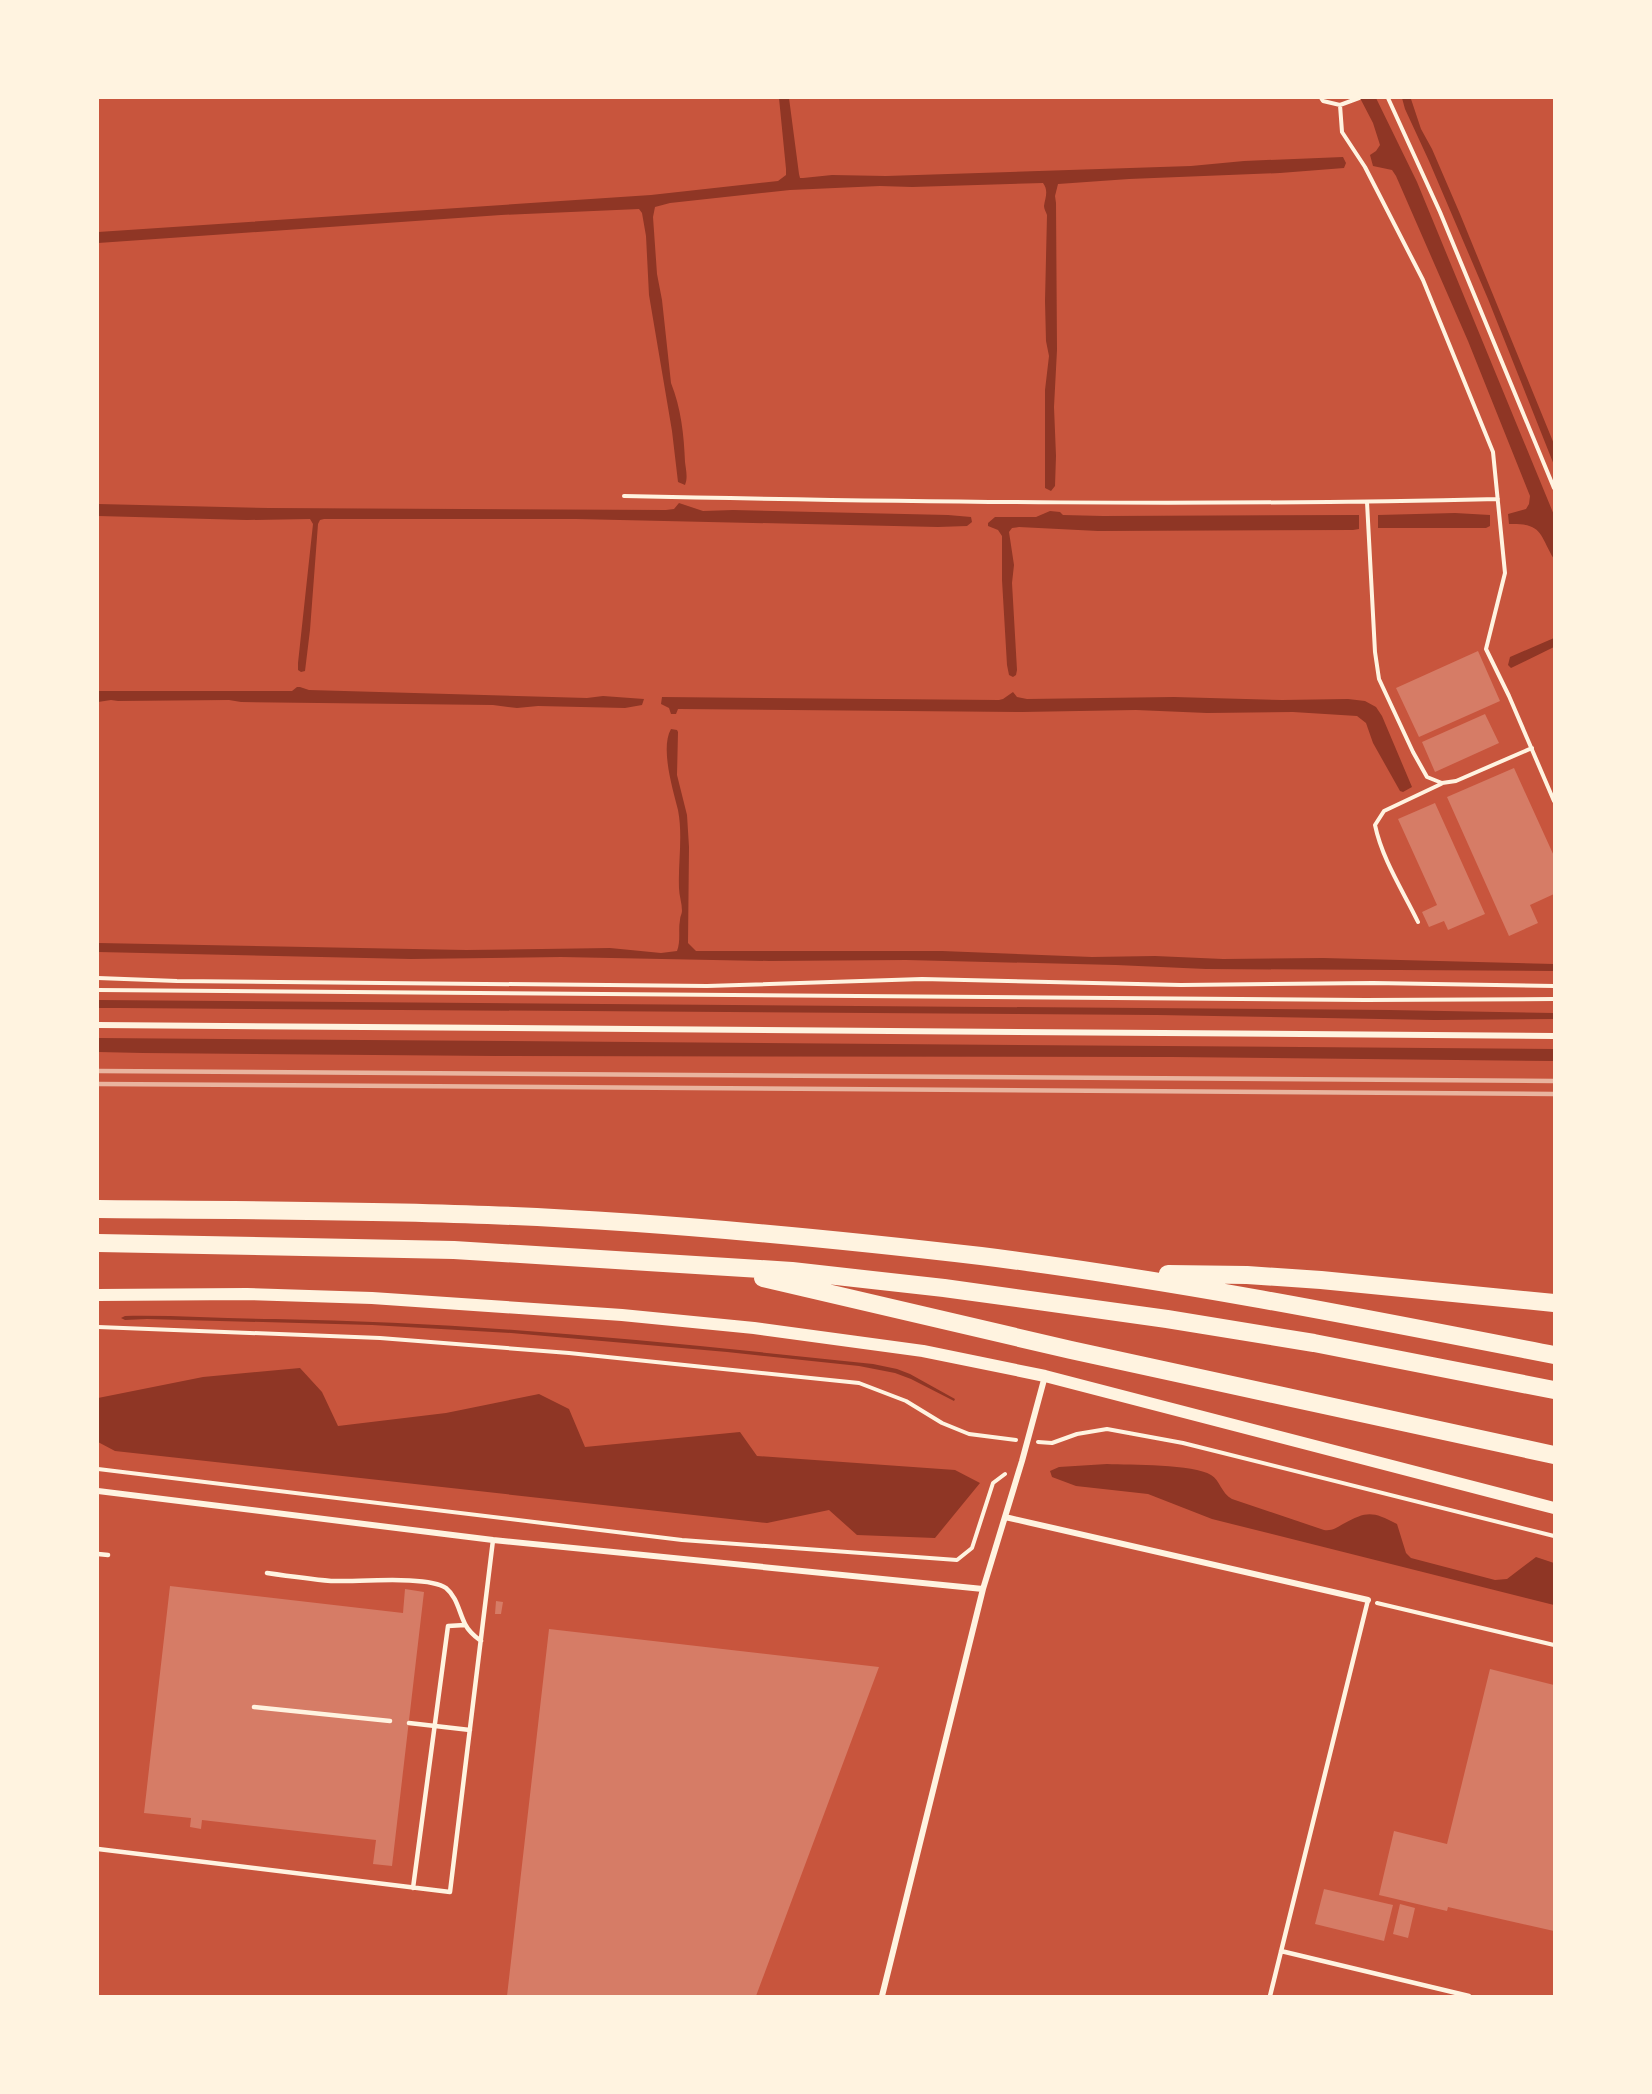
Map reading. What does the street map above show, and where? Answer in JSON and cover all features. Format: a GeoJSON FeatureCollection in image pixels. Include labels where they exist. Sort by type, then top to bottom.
{"type":"FeatureCollection","features":[{"type":"Feature","properties":{"kind":"highway"},"geometry":{"type":"LineString","coordinates":[[98,1209],[493,1215],[808,1238],[981,1257],[1242,1295],[1554,1355]]}},
{"type":"Feature","properties":{"kind":"highway"},"geometry":{"type":"LineString","coordinates":[[98,1243],[454,1250],[792,1271],[944,1288],[1167,1319],[1314,1344],[1554,1390]]}},
{"type":"Feature","properties":{"kind":"highway"},"geometry":{"type":"LineString","coordinates":[[711,1266],[1071,1350],[1554,1455]]}},
{"type":"Feature","properties":{"kind":"highway"},"geometry":{"type":"LineString","coordinates":[[1106,1274],[1247,1275],[1554,1303]]}},
{"type":"Feature","properties":{"kind":"main road"},"geometry":{"type":"LineString","coordinates":[[98,1295],[248,1294],[622,1315],[754,1328],[923,1351],[1045,1376],[1554,1508]]}},
{"type":"Feature","properties":{"kind":"street"},"geometry":{"type":"LineString","coordinates":[[98,1025],[1554,1036]]}},
{"type":"Feature","properties":{"kind":"street"},"geometry":{"type":"LineString","coordinates":[[882,1996],[983,1589],[1045,1376]]}},
{"type":"Feature","properties":{"kind":"street"},"geometry":{"type":"LineString","coordinates":[[98,1491],[493,1540],[983,1589]]}},
{"type":"Feature","properties":{"kind":"street"},"geometry":{"type":"LineString","coordinates":[[1005,1517],[1368,1600]]}},
{"type":"Feature","properties":{"kind":"lane"},"geometry":{"type":"LineString","coordinates":[[98,1849],[450,1892],[493,1540]]}},
{"type":"Feature","properties":{"kind":"lane"},"geometry":{"type":"LineString","coordinates":[[98,1554],[108,1555]]}},
{"type":"Feature","properties":{"kind":"lane"},"geometry":{"type":"LineString","coordinates":[[267,1573],[331,1581],[418,1581],[440,1584],[454,1597],[465,1625],[481,1641]]}},
{"type":"Feature","properties":{"kind":"lane"},"geometry":{"type":"LineString","coordinates":[[1270,1996],[1368,1600]]}},
{"type":"Feature","properties":{"kind":"lane"},"geometry":{"type":"LineString","coordinates":[[413,1888],[448,1626],[465,1625]]}},
{"type":"Feature","properties":{"kind":"lane"},"geometry":{"type":"LineString","coordinates":[[254,1707],[390,1721]]}},
{"type":"Feature","properties":{"kind":"lane"},"geometry":{"type":"LineString","coordinates":[[409,1723],[470,1730]]}},
{"type":"Feature","properties":{"kind":"lane"},"geometry":{"type":"LineString","coordinates":[[1281,1951],[1469,1996]]}},
{"type":"Feature","properties":{"kind":"path"},"geometry":{"type":"LineString","coordinates":[[1321,98],[1323,101],[1340,105],[1358,98]]}},
{"type":"Feature","properties":{"kind":"path"},"geometry":{"type":"LineString","coordinates":[[1388,98],[1440,212],[1554,488]]}},
{"type":"Feature","properties":{"kind":"path"},"geometry":{"type":"LineString","coordinates":[[1340,105],[1342,132],[1365,167],[1423,280],[1492,452],[1505,573],[1486,649],[1554,801]]}},
{"type":"Feature","properties":{"kind":"path"},"geometry":{"type":"LineString","coordinates":[[624,496],[917,502],[1367,502],[1498,499]]}},
{"type":"Feature","properties":{"kind":"path"},"geometry":{"type":"LineString","coordinates":[[1367,502],[1379,679],[1427,777],[1442,783]]}},
{"type":"Feature","properties":{"kind":"path"},"geometry":{"type":"LineString","coordinates":[[1418,922],[1378,838],[1375,825],[1384,812],[1442,783],[1456,781],[1532,748]]}},
{"type":"Feature","properties":{"kind":"path"},"geometry":{"type":"LineString","coordinates":[[98,978],[177,981],[707,986],[922,979],[1180,985],[1373,983],[1554,986]]}},
{"type":"Feature","properties":{"kind":"path"},"geometry":{"type":"LineString","coordinates":[[98,990],[1365,1000],[1554,999]]}},
{"type":"Feature","properties":{"kind":"path"},"geometry":{"type":"LineString","coordinates":[[98,1327],[380,1338],[569,1353],[859,1383],[906,1401],[942,1423],[969,1434],[1052,1443],[1077,1434],[1107,1429],[1183,1443],[1554,1536]]}},
{"type":"Feature","properties":{"kind":"path"},"geometry":{"type":"LineString","coordinates":[[98,1469],[682,1540],[957,1560],[972,1548],[993,1483],[1022,1461]]}},
{"type":"Feature","properties":{"kind":"path"},"geometry":{"type":"LineString","coordinates":[[1368,1600],[1554,1645]]}},
{"type":"Feature","properties":{"kind":"shaded area"},"geometry":{"type":"Polygon","coordinates":[[[779,98],[789,98],[800,178],[832,175],[886,176],[1191,166],[1244,161],[1343,157],[1346,163],[1344,168],[1280,173],[1058,184],[1055,196],[1057,350],[1054,407],[1056,456],[1055,486],[1051,491],[1045,488],[1045,390],[1049,356],[1046,341],[1045,301],[1047,215],[1044,206],[1046,192],[1043,183],[790,190],[670,203],[655,207],[653,217],[657,274],[671,383],[680,412],[683,432],[685,485],[678,482],[672,431],[649,295],[646,236],[642,213],[639,209],[501,215],[98,243],[98,232],[651,195],[778,181],[786,175],[779,98]]]}},
{"type":"Feature","properties":{"kind":"shaded area"},"geometry":{"type":"Polygon","coordinates":[[[1360,98],[1376,98],[1417,182],[1554,515],[1554,559],[1539,532],[1534,528],[1509,524],[1508,514],[1526,509],[1530,496],[1468,341],[1396,176],[1392,170],[1373,166],[1370,155],[1380,145],[1373,123],[1360,98]]]}},
{"type":"Feature","properties":{"kind":"shaded area"},"geometry":{"type":"Polygon","coordinates":[[[1402,98],[1411,99],[1421,129],[1460,214],[1554,444],[1554,465],[1488,299],[1402,98]]]}},
{"type":"Feature","properties":{"kind":"shaded area"},"geometry":{"type":"Polygon","coordinates":[[[679,503],[703,511],[948,515],[971,517],[972,522],[967,526],[938,527],[576,519],[324,519],[318,524],[310,630],[305,671],[301,672],[298,670],[298,663],[313,524],[310,519],[247,520],[98,516],[98,504],[269,508],[666,510],[674,509],[679,503]]]}},
{"type":"Feature","properties":{"kind":"shaded area"},"geometry":{"type":"Polygon","coordinates":[[[1050,511],[1060,512],[1063,515],[1103,516],[1359,515],[1359,529],[1098,531],[1012,528],[1009,532],[1014,565],[1012,583],[1017,670],[1013,677],[1009,675],[1007,665],[1002,536],[998,530],[988,526],[988,523],[995,517],[1036,517],[1050,511]]]}},
{"type":"Feature","properties":{"kind":"shaded area"},"geometry":{"type":"Polygon","coordinates":[[[1455,513],[1490,515],[1490,526],[1486,528],[1378,528],[1378,515],[1455,513]]]}},
{"type":"Feature","properties":{"kind":"shaded area"},"geometry":{"type":"Polygon","coordinates":[[[1554,638],[1554,647],[1511,668],[1508,665],[1510,657],[1554,638]]]}},
{"type":"Feature","properties":{"kind":"shaded area"},"geometry":{"type":"Polygon","coordinates":[[[297,687],[309,690],[587,698],[603,696],[644,699],[642,705],[625,708],[538,706],[517,708],[493,705],[229,700],[111,700],[98,702],[98,691],[292,691],[297,687]]]}},
{"type":"Feature","properties":{"kind":"shaded area"},"geometry":{"type":"Polygon","coordinates":[[[1013,692],[1017,697],[1027,699],[1174,697],[1365,701],[1376,707],[1382,716],[1412,787],[1403,792],[1400,791],[1373,743],[1366,723],[1357,716],[1293,712],[1207,713],[1136,710],[1022,712],[678,709],[676,714],[671,714],[669,708],[661,704],[662,697],[999,700],[1013,692]]]}},
{"type":"Feature","properties":{"kind":"shaded area"},"geometry":{"type":"Polygon","coordinates":[[[671,729],[678,732],[677,775],[687,815],[688,943],[696,951],[942,951],[1092,957],[1323,958],[1554,964],[1554,971],[1206,969],[906,960],[769,961],[561,957],[411,959],[98,952],[98,943],[466,950],[610,948],[661,953],[677,951],[682,911],[679,888],[680,830],[667,758],[668,737],[671,729]]]}},
{"type":"Feature","properties":{"kind":"shaded area"},"geometry":{"type":"Polygon","coordinates":[[[98,1000],[1389,1010],[1554,1013],[1554,1019],[1435,1020],[1157,1015],[98,1008],[98,1000]]]}},
{"type":"Feature","properties":{"kind":"shaded area"},"geometry":{"type":"Polygon","coordinates":[[[98,1038],[1554,1049],[1554,1061],[1173,1057],[143,1053],[98,1052],[98,1038]]]}},
{"type":"Feature","properties":{"kind":"shaded area"},"geometry":{"type":"Polygon","coordinates":[[[125,1316],[425,1324],[724,1349],[873,1364],[897,1369],[955,1399],[954,1401],[895,1373],[859,1366],[727,1352],[511,1333],[372,1325],[125,1320],[121,1318],[125,1316]]]}},
{"type":"Feature","properties":{"kind":"shaded area"},"geometry":{"type":"Polygon","coordinates":[[[300,1368],[322,1392],[338,1426],[446,1413],[539,1394],[569,1409],[585,1447],[740,1432],[757,1456],[955,1470],[980,1483],[935,1538],[857,1535],[829,1510],[767,1523],[115,1451],[98,1442],[98,1398],[203,1377],[300,1368]]]}},
{"type":"Feature","properties":{"kind":"shaded area"},"geometry":{"type":"Polygon","coordinates":[[[1107,1464],[1161,1466],[1203,1471],[1214,1477],[1232,1499],[1324,1530],[1334,1529],[1364,1515],[1375,1515],[1397,1524],[1406,1553],[1411,1558],[1495,1580],[1507,1579],[1536,1557],[1554,1563],[1554,1605],[1212,1519],[1148,1494],[1076,1486],[1052,1477],[1050,1471],[1059,1467],[1107,1464]]]}},
{"type":"Feature","properties":{"kind":"building"},"geometry":{"type":"Polygon","coordinates":[[[1478,651],[1500,701],[1419,737],[1396,688],[1478,651]]]}},
{"type":"Feature","properties":{"kind":"building"},"geometry":{"type":"Polygon","coordinates":[[[1485,714],[1499,743],[1435,772],[1422,742],[1485,714]]]}},
{"type":"Feature","properties":{"kind":"building"},"geometry":{"type":"Polygon","coordinates":[[[1514,768],[1554,856],[1554,894],[1530,905],[1538,923],[1509,936],[1447,797],[1514,768]]]}},
{"type":"Feature","properties":{"kind":"building"},"geometry":{"type":"Polygon","coordinates":[[[1435,803],[1485,914],[1448,930],[1444,921],[1429,927],[1422,912],[1437,905],[1398,819],[1435,803]]]}},
{"type":"Feature","properties":{"kind":"building"},"geometry":{"type":"Polygon","coordinates":[[[170,1586],[403,1613],[405,1589],[424,1592],[392,1866],[373,1864],[376,1840],[202,1820],[201,1829],[190,1827],[191,1818],[144,1813],[170,1586]]]}},
{"type":"Feature","properties":{"kind":"building"},"geometry":{"type":"Polygon","coordinates":[[[496,1601],[503,1602],[501,1614],[495,1614],[496,1601]]]}},
{"type":"Feature","properties":{"kind":"building"},"geometry":{"type":"Polygon","coordinates":[[[549,1629],[879,1667],[756,1996],[507,1996],[549,1629]]]}},
{"type":"Feature","properties":{"kind":"building"},"geometry":{"type":"Polygon","coordinates":[[[1490,1669],[1554,1685],[1554,1931],[1448,1907],[1447,1911],[1379,1895],[1394,1831],[1447,1844],[1490,1669]]]}},
{"type":"Feature","properties":{"kind":"building"},"geometry":{"type":"Polygon","coordinates":[[[1324,1889],[1393,1905],[1384,1941],[1315,1924],[1324,1889]]]}},
{"type":"Feature","properties":{"kind":"building"},"geometry":{"type":"Polygon","coordinates":[[[1400,1904],[1415,1908],[1408,1938],[1393,1934],[1400,1904]]]}},
{"type":"Feature","properties":{"kind":"railway"},"geometry":{"type":"LineString","coordinates":[[98,1071],[1554,1081]]}},
{"type":"Feature","properties":{"kind":"railway"},"geometry":{"type":"LineString","coordinates":[[98,1084],[1554,1094]]}}]}
